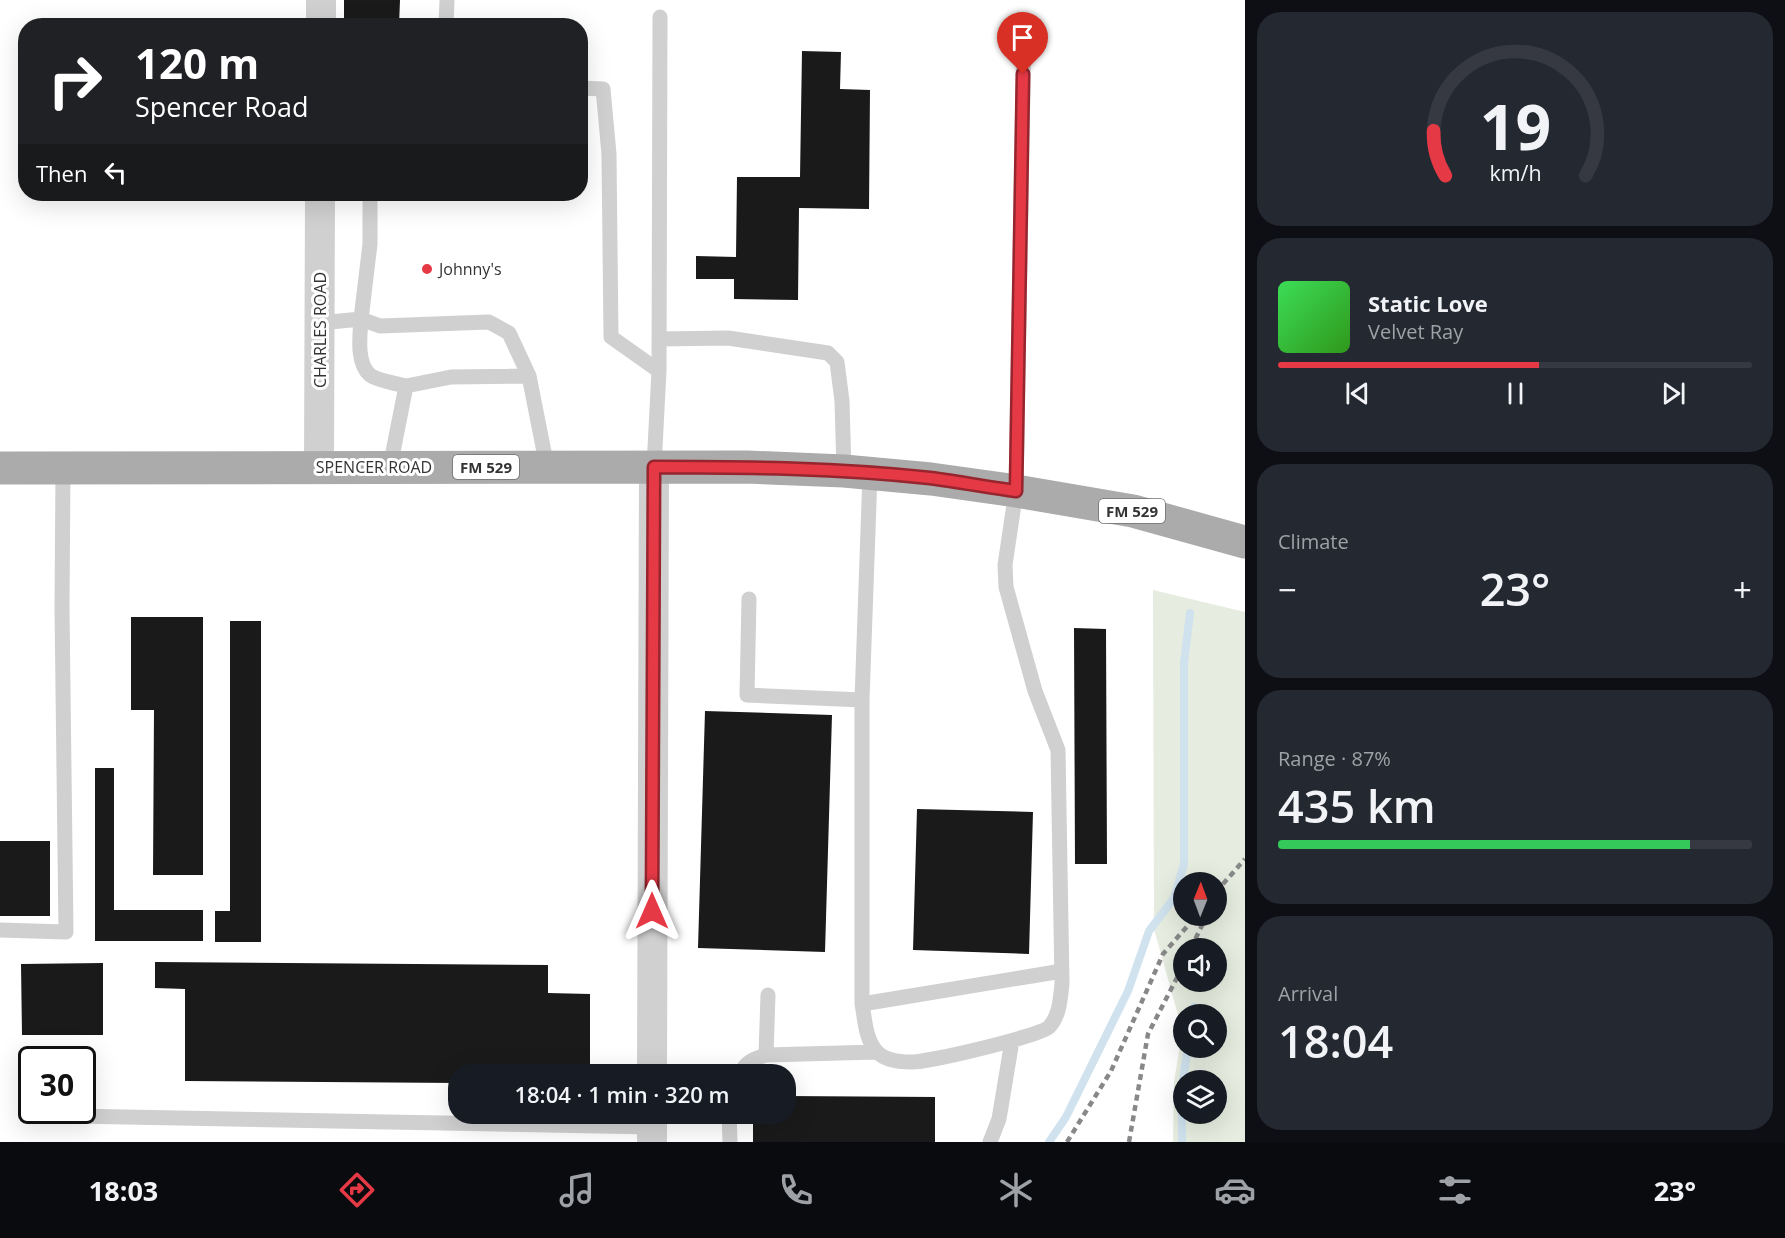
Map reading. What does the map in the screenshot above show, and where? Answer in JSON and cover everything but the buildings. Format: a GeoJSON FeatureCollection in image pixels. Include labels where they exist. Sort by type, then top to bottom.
{"type":"FeatureCollection","features":[{"type":"Feature","properties":{"kind":"main road","name":"SPENCER ROAD"},"geometry":{"type":"LineString","coordinates":[[0,468],[747,467],[857,472],[930,478],[1132,511],[1245,542]]}},
{"type":"Feature","properties":{"kind":"street"},"geometry":{"type":"LineString","coordinates":[[321,0],[321,18]]}},
{"type":"Feature","properties":{"kind":"street","name":"CHARLES ROAD"},"geometry":{"type":"LineString","coordinates":[[319,467],[320,201]]}},
{"type":"Feature","properties":{"kind":"street"},"geometry":{"type":"LineString","coordinates":[[652,1064],[654,467]]}},
{"type":"Feature","properties":{"kind":"lane"},"geometry":{"type":"LineString","coordinates":[[446,18],[447,0]]}},
{"type":"Feature","properties":{"kind":"lane"},"geometry":{"type":"LineString","coordinates":[[654,467],[659,371],[660,16]]}},
{"type":"Feature","properties":{"kind":"lane"},"geometry":{"type":"LineString","coordinates":[[659,339],[729,338],[828,353],[837,362],[842,401],[857,472],[862,700],[862,1004],[869,1039],[877,1052],[888,1059],[913,1062],[1012,1041],[1047,1029],[1058,1016],[1062,970],[1058,750],[1035,691],[1006,587],[1005,565],[1016,491],[1024,28]]}},
{"type":"Feature","properties":{"kind":"lane"},"geometry":{"type":"LineString","coordinates":[[588,88],[603,89],[609,154],[611,338],[659,371]]}},
{"type":"Feature","properties":{"kind":"lane"},"geometry":{"type":"LineString","coordinates":[[370,201],[370,244],[360,343],[363,366],[370,376],[406,386],[451,376],[529,376]]}},
{"type":"Feature","properties":{"kind":"lane"},"geometry":{"type":"LineString","coordinates":[[320,323],[361,319],[380,326],[489,322],[509,333],[529,376],[548,467]]}},
{"type":"Feature","properties":{"kind":"lane"},"geometry":{"type":"LineString","coordinates":[[390,467],[406,386]]}},
{"type":"Feature","properties":{"kind":"lane"},"geometry":{"type":"LineString","coordinates":[[0,930],[66,932],[62,608],[63,468]]}},
{"type":"Feature","properties":{"kind":"lane"},"geometry":{"type":"LineString","coordinates":[[749,599],[747,695],[862,700]]}},
{"type":"Feature","properties":{"kind":"lane"},"geometry":{"type":"LineString","coordinates":[[862,1004],[1062,970]]}},
{"type":"Feature","properties":{"kind":"lane"},"geometry":{"type":"LineString","coordinates":[[766,1055],[768,995]]}},
{"type":"Feature","properties":{"kind":"lane"},"geometry":{"type":"LineString","coordinates":[[990,1142],[999,1119],[1012,1041]]}},
{"type":"Feature","properties":{"kind":"lane"},"geometry":{"type":"LineString","coordinates":[[747,1064],[754,1058],[766,1055],[877,1052]]}},
{"type":"Feature","properties":{"kind":"lane"},"geometry":{"type":"LineString","coordinates":[[96,1116],[652,1127]]}},
{"type":"Feature","properties":{"kind":"lane"},"geometry":{"type":"LineString","coordinates":[[729,1124],[730,1142]]}},
{"type":"Feature","properties":{"kind":"shaded area"},"geometry":{"type":"Polygon","coordinates":[[[1153,590],[1245,612],[1245,1142],[1173,1142],[1173,1124],[1227,1124],[1227,1070],[1176,1070],[1178,1058],[1227,1058],[1227,1004],[1175,1004],[1154,929],[1153,590]]]}},
{"type":"Feature","properties":{"kind":"waterway"},"geometry":{"type":"LineString","coordinates":[[1049,1142],[1066,1117],[1128,991],[1149,931],[1174,898],[1184,864],[1184,663],[1190,613]]}},
{"type":"Feature","properties":{"kind":"waterway"},"geometry":{"type":"LineString","coordinates":[[1182,1142],[1182,1086],[1186,1058]]}},
{"type":"Feature","properties":{"kind":"railway"},"geometry":{"type":"LineString","coordinates":[[1227,879],[1245,859]]}},
{"type":"Feature","properties":{"kind":"railway"},"geometry":{"type":"LineString","coordinates":[[1067,1142],[1111,1071],[1163,954],[1187,926]]}},
{"type":"Feature","properties":{"kind":"railway"},"geometry":{"type":"LineString","coordinates":[[1196,938],[1202,926]]}},
{"type":"Feature","properties":{"kind":"railway"},"geometry":{"type":"LineString","coordinates":[[1129,1142],[1148,1034],[1173,985]]}},
{"type":"Feature","properties":{"kind":"place","name":"Johnny's"},"geometry":{"type":"Point","coordinates":[427,269]}},
{"type":"Feature","properties":{"kind":"route"},"geometry":{"type":"LineString","coordinates":[[652,911],[654,467],[747,467],[844,471],[930,478],[1016,491],[1023,74]]}}]}
